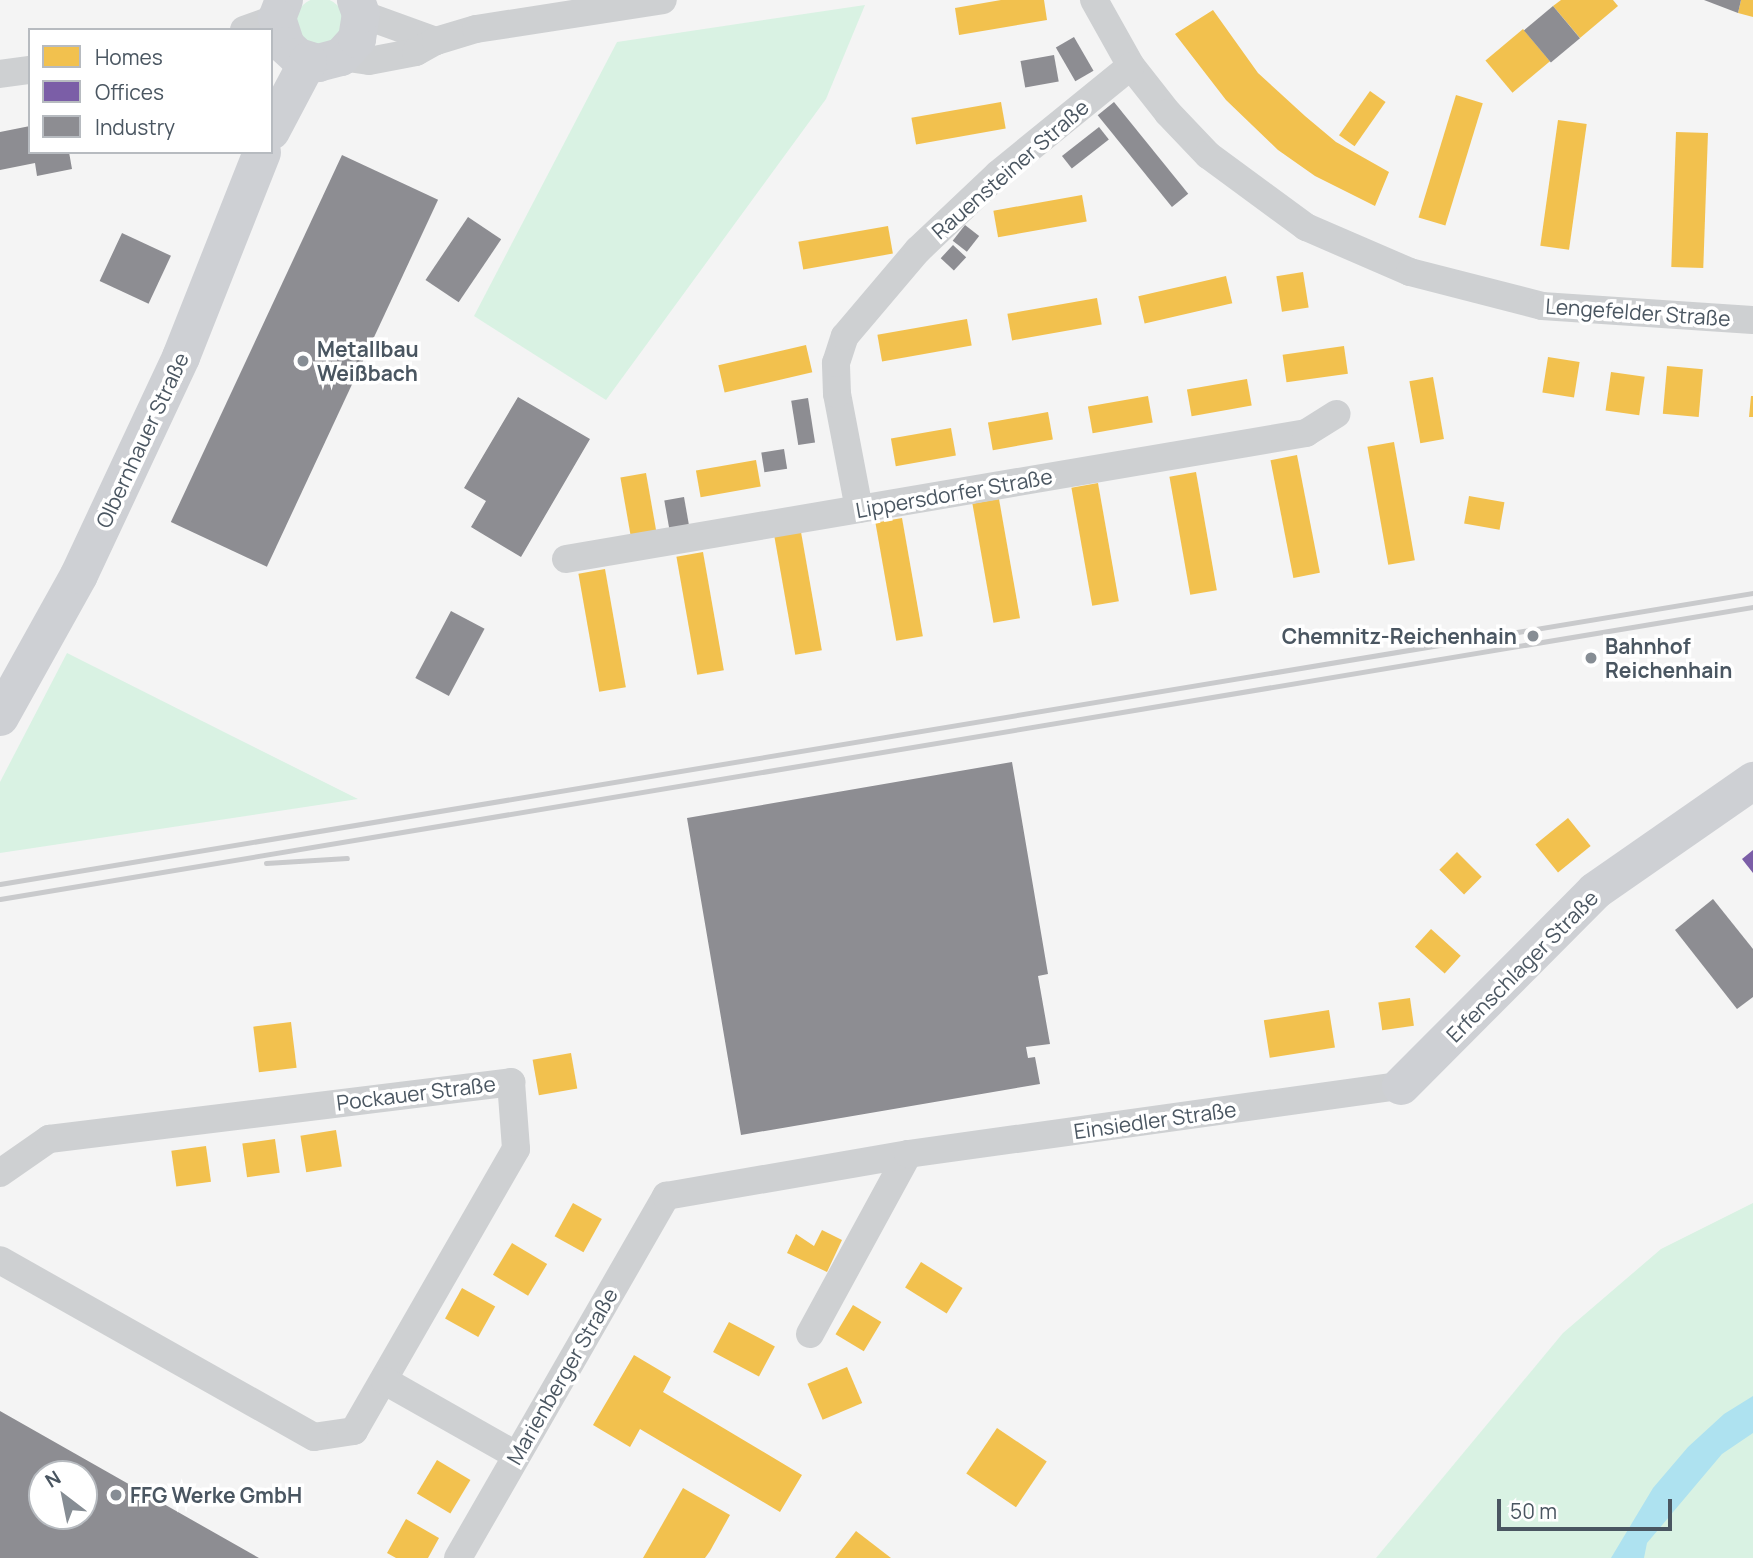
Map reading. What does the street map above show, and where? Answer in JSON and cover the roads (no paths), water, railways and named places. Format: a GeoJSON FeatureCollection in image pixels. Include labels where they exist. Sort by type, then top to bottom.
{"type":"FeatureCollection","features":[{"type":"Feature","properties":{"kind":"street"},"geometry":{"type":"LineString","coordinates":[[288,38],[369,61],[416,52],[436,41],[476,29],[663,0]]}},
{"type":"Feature","properties":{"kind":"street","name":"Lengefelder Straße"},"geometry":{"type":"LineString","coordinates":[[1094,0],[1131,66],[1208,155],[1306,227],[1410,272],[1542,306],[1753,320]]}},
{"type":"Feature","properties":{"kind":"street"},"geometry":{"type":"LineString","coordinates":[[288,38],[357,39],[359,7],[436,41]]}},
{"type":"Feature","properties":{"kind":"street"},"geometry":{"type":"LineString","coordinates":[[273,114],[288,38]]}},
{"type":"Feature","properties":{"kind":"street"},"geometry":{"type":"LineString","coordinates":[[273,120],[288,38]]}},
{"type":"Feature","properties":{"kind":"street","name":"Rauensteiner Straße"},"geometry":{"type":"LineString","coordinates":[[859,509],[837,394],[836,362],[845,336],[918,250],[998,174],[1131,66]]}},
{"type":"Feature","properties":{"kind":"street"},"geometry":{"type":"LineString","coordinates":[[0,74],[28,70]]}},
{"type":"Feature","properties":{"kind":"street","name":"Olbernhauer Straße"},"geometry":{"type":"LineString","coordinates":[[0,717],[79,575],[176,369],[261,154]]}},
{"type":"Feature","properties":{"kind":"street","name":"Lippersdorfer Straße"},"geometry":{"type":"LineString","coordinates":[[566,559],[1306,433],[1336,414]]}},
{"type":"Feature","properties":{"kind":"street","name":"Erfenschlager Straße"},"geometry":{"type":"LineString","coordinates":[[1401,1086],[1595,891],[1753,781]]}},
{"type":"Feature","properties":{"kind":"street","name":"Pockauer Straße"},"geometry":{"type":"LineString","coordinates":[[0,1173],[50,1139],[511,1082],[516,1150],[354,1432],[314,1437],[0,1260]]}},
{"type":"Feature","properties":{"kind":"street","name":"Einsiedler Straße"},"geometry":{"type":"LineString","coordinates":[[666,1196],[908,1154],[1401,1086]]}},
{"type":"Feature","properties":{"kind":"street"},"geometry":{"type":"LineString","coordinates":[[810,1334],[908,1154]]}},
{"type":"Feature","properties":{"kind":"street","name":"Marienberger Straße"},"geometry":{"type":"LineString","coordinates":[[458,1558],[666,1196]]}},
{"type":"Feature","properties":{"kind":"street"},"geometry":{"type":"LineString","coordinates":[[385,1381],[516,1455]]}},
{"type":"Feature","properties":{"kind":"water"},"geometry":{"type":"Polygon","coordinates":[[[1753,1396],[1753,1433],[1722,1454],[1647,1543],[1644,1558],[1611,1558],[1653,1488],[1688,1447],[1724,1414],[1753,1396]]]}},
{"type":"Feature","properties":{"kind":"railway"},"geometry":{"type":"LineString","coordinates":[[0,884],[1753,593]]}},
{"type":"Feature","properties":{"kind":"railway"},"geometry":{"type":"LineString","coordinates":[[0,899],[1753,607]]}},
{"type":"Feature","properties":{"kind":"railway"},"geometry":{"type":"LineString","coordinates":[[266,863],[347,858]]}},
{"type":"Feature","properties":{"kind":"place","name":"Metallbau Weißbach"},"geometry":{"type":"Point","coordinates":[303,361]}},
{"type":"Feature","properties":{"kind":"place","name":"Chemnitz-Reichenhain"},"geometry":{"type":"Point","coordinates":[1533,636]}},
{"type":"Feature","properties":{"kind":"place","name":"Bahnhof Reichenhain"},"geometry":{"type":"Point","coordinates":[1591,658]}},
{"type":"Feature","properties":{"kind":"place","name":"FFG Werke GmbH"},"geometry":{"type":"Point","coordinates":[116,1495]}}]}
